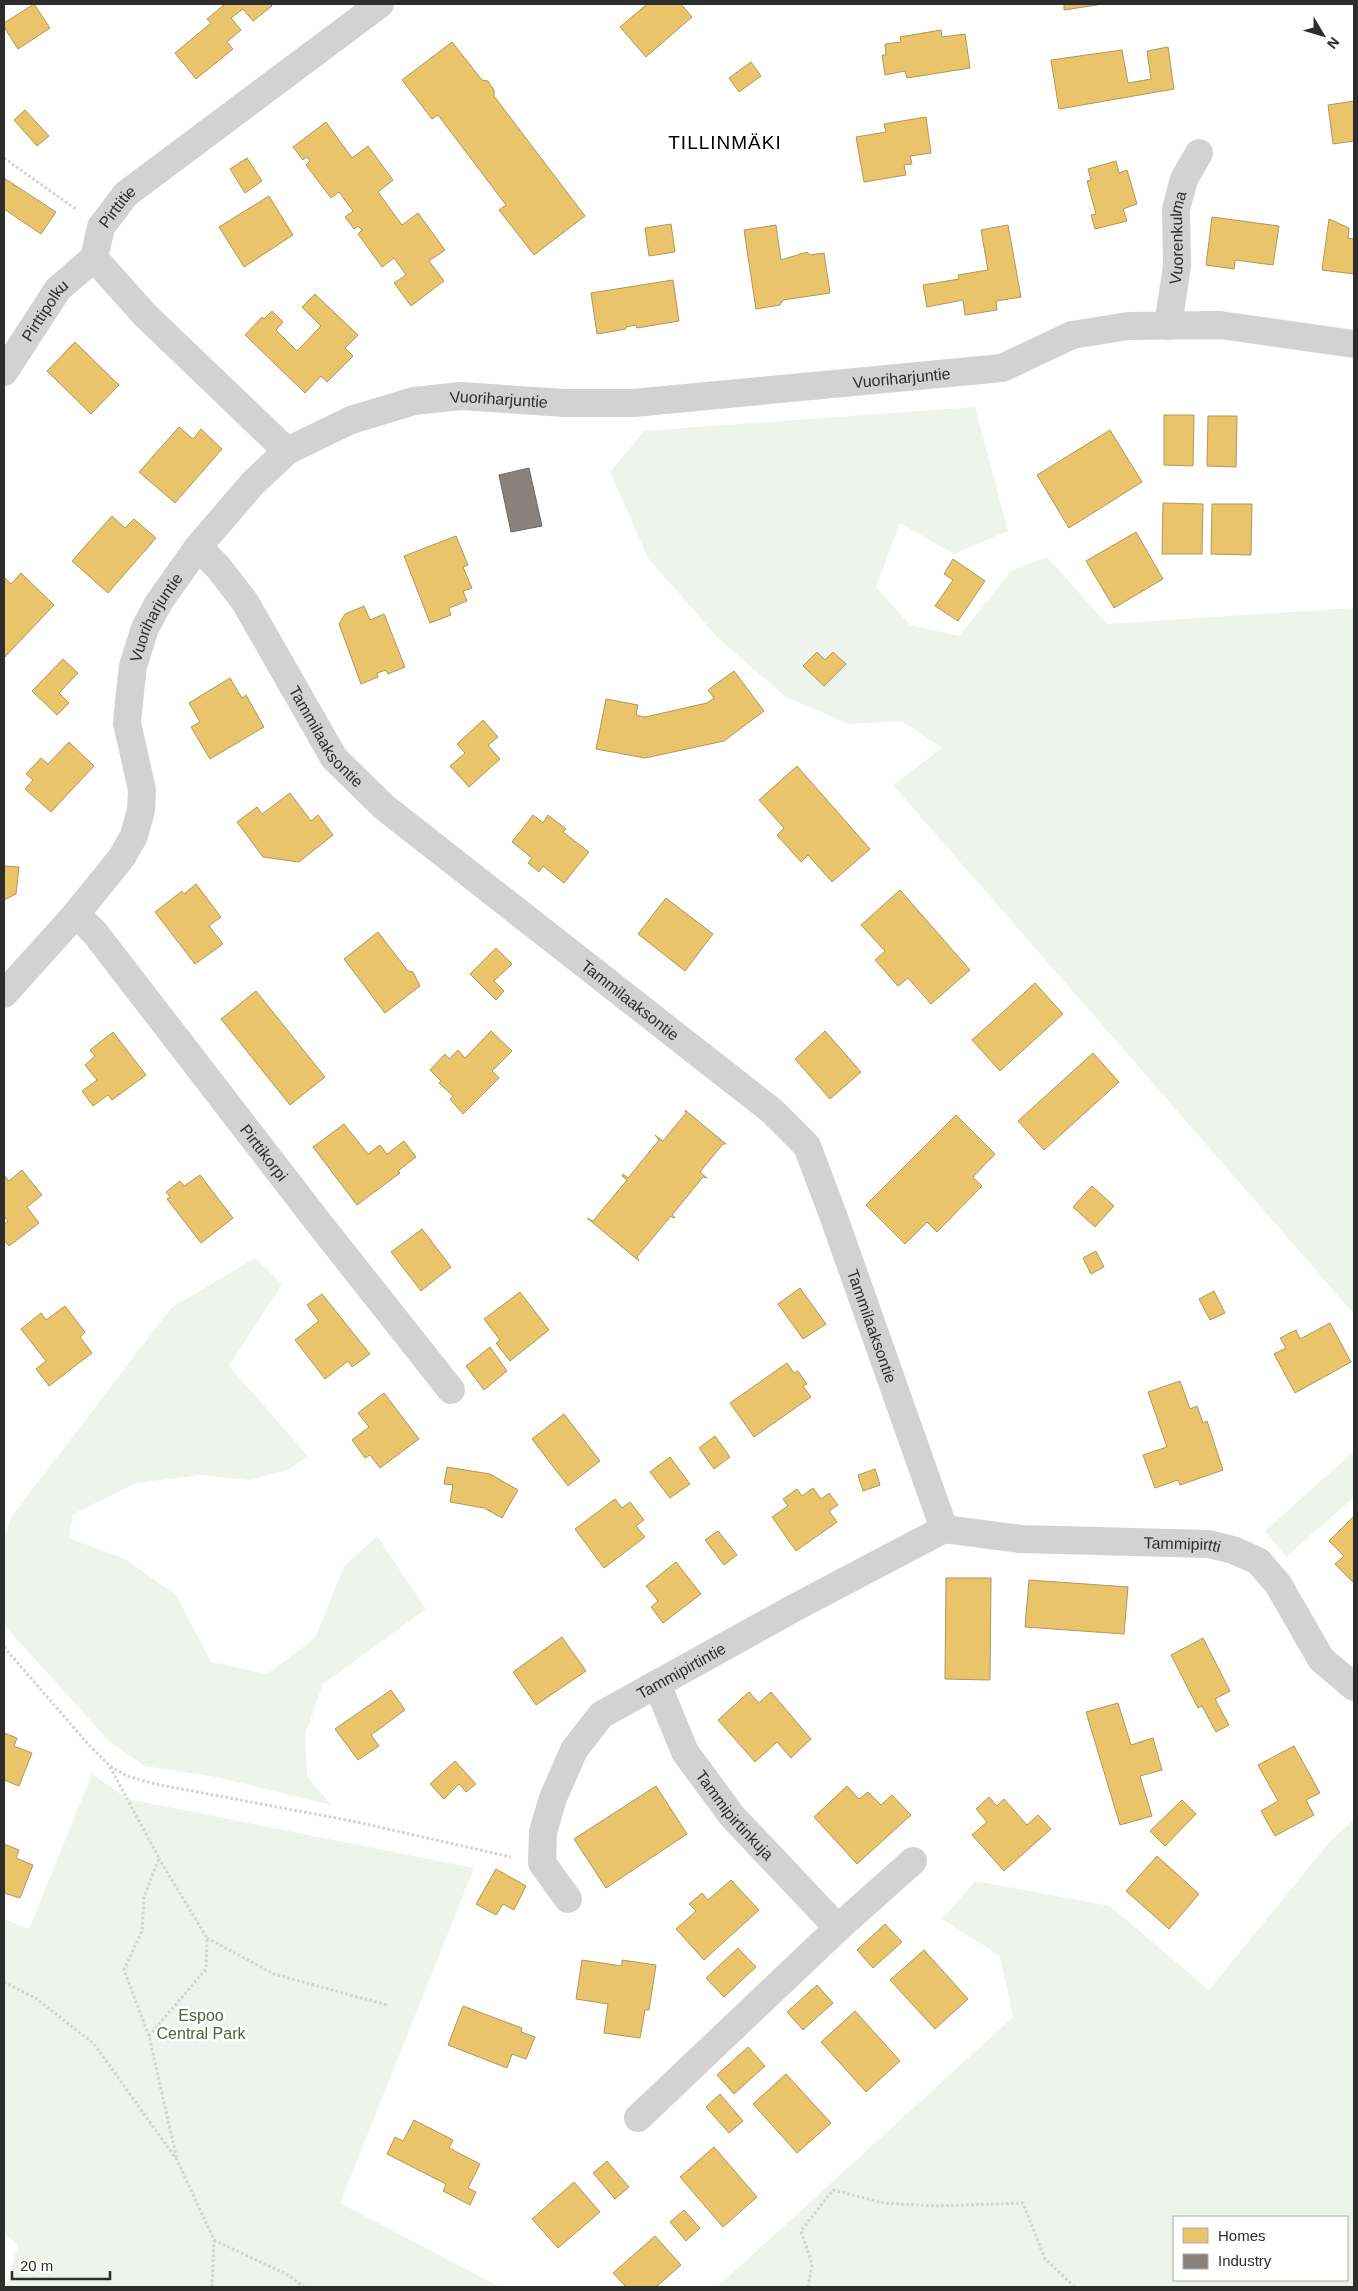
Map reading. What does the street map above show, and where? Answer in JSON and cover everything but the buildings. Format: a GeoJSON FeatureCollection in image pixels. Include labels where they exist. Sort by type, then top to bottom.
{"type":"FeatureCollection","features":[{"type":"Feature","properties":{"kind":"street","name":"Pirttitie"},"geometry":{"type":"LineString","coordinates":[[94,258],[101,227],[126,194],[380,4]]}},
{"type":"Feature","properties":{"kind":"street","name":"Vuorenkulma"},"geometry":{"type":"LineString","coordinates":[[1168,326],[1177,266],[1176,209],[1184,179],[1199,153]]}},
{"type":"Feature","properties":{"kind":"street","name":"Pirttipolku"},"geometry":{"type":"LineString","coordinates":[[4,372],[58,289],[94,258]]}},
{"type":"Feature","properties":{"kind":"street"},"geometry":{"type":"LineString","coordinates":[[94,258],[145,316],[287,450]]}},
{"type":"Feature","properties":{"kind":"street","name":"Vuoriharjuntie"},"geometry":{"type":"LineString","coordinates":[[4,994],[76,914],[122,857],[134,836],[141,810],[142,790],[127,723],[133,666],[145,628],[159,602],[198,547],[253,483],[287,450],[351,420],[414,401],[460,396],[565,403],[633,403],[1002,368],[1072,335],[1128,326],[1220,325],[1354,344]]}},
{"type":"Feature","properties":{"kind":"street","name":"Tammilaaksontie"},"geometry":{"type":"LineString","coordinates":[[198,547],[218,567],[245,602],[334,758],[377,800],[772,1112],[807,1146],[833,1214],[944,1529]]}},
{"type":"Feature","properties":{"kind":"street","name":"Pirttikorpi"},"geometry":{"type":"LineString","coordinates":[[76,914],[95,933],[318,1222],[451,1390]]}},
{"type":"Feature","properties":{"kind":"street","name":"Tammipirtintie"},"geometry":{"type":"LineString","coordinates":[[542,1863],[543,1832],[553,1798],[574,1750],[601,1715],[944,1529]]}},
{"type":"Feature","properties":{"kind":"street","name":"Tammipirtti"},"geometry":{"type":"LineString","coordinates":[[944,1529],[1021,1540],[1209,1544],[1233,1550],[1258,1561],[1278,1584],[1321,1659],[1354,1687]]}},
{"type":"Feature","properties":{"kind":"street","name":"Tammipirtinkuja"},"geometry":{"type":"LineString","coordinates":[[657,1684],[685,1752],[732,1816],[838,1928]]}},
{"type":"Feature","properties":{"kind":"street"},"geometry":{"type":"LineString","coordinates":[[638,2118],[838,1928],[913,1861]]}},
{"type":"Feature","properties":{"kind":"street"},"geometry":{"type":"LineString","coordinates":[[542,1863],[568,1899]]}},
{"type":"Feature","properties":{"kind":"path"},"geometry":{"type":"LineString","coordinates":[[4,158],[101,227]]}},
{"type":"Feature","properties":{"kind":"path"},"geometry":{"type":"LineString","coordinates":[[4,1647],[87,1743],[110,1766],[127,1776],[155,1784],[357,1822],[542,1863]]}},
{"type":"Feature","properties":{"kind":"path"},"geometry":{"type":"LineString","coordinates":[[110,1766],[159,1858],[207,1938],[274,1974],[387,2005]]}},
{"type":"Feature","properties":{"kind":"path"},"geometry":{"type":"LineString","coordinates":[[159,1858],[144,1897],[142,1931],[124,1970],[150,2036],[177,2160]]}},
{"type":"Feature","properties":{"kind":"path"},"geometry":{"type":"LineString","coordinates":[[150,2036],[206,1969],[207,1938]]}},
{"type":"Feature","properties":{"kind":"path"},"geometry":{"type":"LineString","coordinates":[[4,1982],[38,1998],[94,2044],[177,2160],[214,2240],[212,2287]]}},
{"type":"Feature","properties":{"kind":"path"},"geometry":{"type":"LineString","coordinates":[[808,2287],[812,2264],[801,2231],[833,2190],[892,2203],[936,2206],[1023,2203],[1045,2259],[1075,2287]]}},
{"type":"Feature","properties":{"kind":"path"},"geometry":{"type":"LineString","coordinates":[[214,2240],[288,2275],[304,2287]]}},
{"type":"Feature","properties":{"kind":"green space"},"geometry":{"type":"Polygon","coordinates":[[[975,407],[1008,531],[954,554],[900,523],[876,587],[910,625],[959,636],[1011,571],[1047,557],[1107,624],[1354,608],[1354,1314],[893,785],[942,748],[902,721],[849,724],[786,697],[719,639],[648,558],[610,472],[644,431],[975,407]]]}},
{"type":"Feature","properties":{"kind":"green space"},"geometry":{"type":"Polygon","coordinates":[[[255,1258],[282,1284],[229,1366],[308,1456],[288,1470],[249,1480],[200,1475],[136,1483],[73,1514],[69,1538],[125,1559],[176,1595],[211,1662],[267,1674],[315,1638],[344,1566],[377,1536],[426,1609],[323,1684],[305,1735],[307,1776],[331,1805],[216,1777],[144,1766],[108,1740],[4,1625],[4,1539],[12,1516],[171,1308],[255,1258]]]}},
{"type":"Feature","properties":{"kind":"green space"},"geometry":{"type":"Polygon","coordinates":[[[1354,1451],[1354,1497],[1286,1557],[1265,1531],[1354,1451]]]}},
{"type":"Feature","properties":{"kind":"green space","name":"Espoo Central Park"},"geometry":{"type":"Polygon","coordinates":[[[92,1774],[128,1799],[474,1868],[340,2203],[500,2287],[6,2287],[18,2245],[4,2233],[4,1919],[29,1929],[92,1774]]]}},
{"type":"Feature","properties":{"kind":"green space"},"geometry":{"type":"Polygon","coordinates":[[[1354,1820],[1354,2287],[717,2287],[1013,2017],[1000,1956],[942,1919],[975,1881],[1110,1906],[1209,1990],[1331,1840],[1354,1820]]]}},
{"type":"Feature","properties":{"kind":"district","name":"TILLINMÄKI"},"geometry":{"type":"Point","coordinates":[725,142]}}]}
